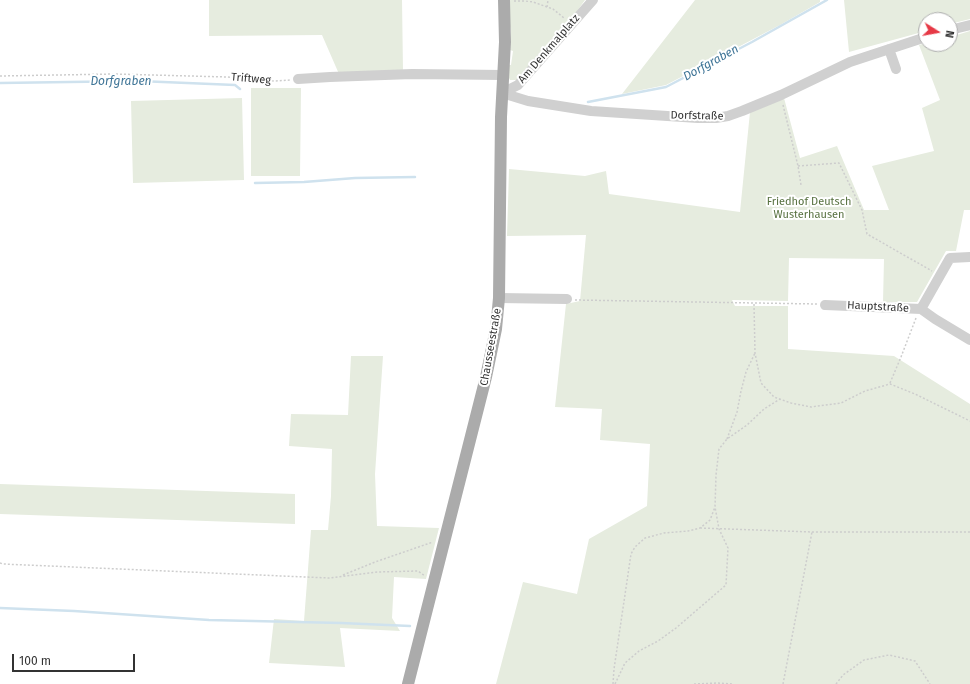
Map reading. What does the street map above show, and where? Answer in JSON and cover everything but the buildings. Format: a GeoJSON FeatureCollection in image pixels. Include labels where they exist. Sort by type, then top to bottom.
{"type":"FeatureCollection","features":[{"type":"Feature","properties":{"kind":"main road","name":"Chausseestraße"},"geometry":{"type":"LineString","coordinates":[[408,684],[486,377],[496,329],[499,298],[502,93],[508,1]]}},
{"type":"Feature","properties":{"kind":"street","name":"Am Denkmalplatz"},"geometry":{"type":"LineString","coordinates":[[502,93],[518,85],[593,0]]}},
{"type":"Feature","properties":{"kind":"street"},"geometry":{"type":"LineString","coordinates":[[958,28],[970,25]]}},
{"type":"Feature","properties":{"kind":"street","name":"Dorfstraße"},"geometry":{"type":"LineString","coordinates":[[502,93],[528,101],[591,111],[716,118],[742,112],[850,62],[918,40]]}},
{"type":"Feature","properties":{"kind":"street"},"geometry":{"type":"LineString","coordinates":[[889,49],[896,69]]}},
{"type":"Feature","properties":{"kind":"street"},"geometry":{"type":"LineString","coordinates":[[298,79],[400,75],[503,75]]}},
{"type":"Feature","properties":{"kind":"street"},"geometry":{"type":"LineString","coordinates":[[920,309],[950,258],[970,257]]}},
{"type":"Feature","properties":{"kind":"street"},"geometry":{"type":"LineString","coordinates":[[499,298],[567,299]]}},
{"type":"Feature","properties":{"kind":"street","name":"Hauptstraße"},"geometry":{"type":"LineString","coordinates":[[825,305],[920,309],[970,340]]}},
{"type":"Feature","properties":{"kind":"path"},"geometry":{"type":"LineString","coordinates":[[547,7],[548,0]]}},
{"type":"Feature","properties":{"kind":"path"},"geometry":{"type":"LineString","coordinates":[[508,1],[533,2],[547,7],[558,13],[572,24]]}},
{"type":"Feature","properties":{"kind":"path","name":"Triftweg"},"geometry":{"type":"LineString","coordinates":[[0,76],[115,74],[220,76],[275,81],[298,79]]}},
{"type":"Feature","properties":{"kind":"path"},"geometry":{"type":"LineString","coordinates":[[780,95],[798,166],[801,185]]}},
{"type":"Feature","properties":{"kind":"path"},"geometry":{"type":"LineString","coordinates":[[798,166],[839,163],[862,210],[867,234],[940,275]]}},
{"type":"Feature","properties":{"kind":"path"},"geometry":{"type":"LineString","coordinates":[[567,299],[825,305]]}},
{"type":"Feature","properties":{"kind":"path"},"geometry":{"type":"LineString","coordinates":[[754,304],[755,354],[761,384],[774,397],[791,403],[811,407],[841,403],[865,390],[890,384],[915,394],[970,421]]}},
{"type":"Feature","properties":{"kind":"path"},"geometry":{"type":"LineString","coordinates":[[890,384],[920,309]]}},
{"type":"Feature","properties":{"kind":"path"},"geometry":{"type":"LineString","coordinates":[[727,439],[737,412],[746,372],[755,354]]}},
{"type":"Feature","properties":{"kind":"path"},"geometry":{"type":"LineString","coordinates":[[614,684],[625,663],[676,628],[726,585],[728,548],[719,529],[715,507],[718,449],[727,439],[747,425],[764,409],[780,399]]}},
{"type":"Feature","properties":{"kind":"path"},"geometry":{"type":"LineString","coordinates":[[700,528],[710,520],[715,507]]}},
{"type":"Feature","properties":{"kind":"path"},"geometry":{"type":"LineString","coordinates":[[614,684],[614,670],[631,554],[635,547],[645,538],[664,533],[688,531],[700,528],[812,532],[970,532]]}},
{"type":"Feature","properties":{"kind":"path"},"geometry":{"type":"LineString","coordinates":[[783,684],[812,532]]}},
{"type":"Feature","properties":{"kind":"path"},"geometry":{"type":"LineString","coordinates":[[339,577],[375,562],[438,540]]}},
{"type":"Feature","properties":{"kind":"path"},"geometry":{"type":"LineString","coordinates":[[0,563],[329,578],[378,572],[418,571],[426,576],[427,581]]}},
{"type":"Feature","properties":{"kind":"path"},"geometry":{"type":"LineString","coordinates":[[836,684],[843,676],[864,660],[889,656],[915,661],[930,684]]}},
{"type":"Feature","properties":{"kind":"path"},"geometry":{"type":"LineString","coordinates":[[694,684],[733,684]]}},
{"type":"Feature","properties":{"kind":"green space"},"geometry":{"type":"Polygon","coordinates":[[[209,0],[402,0],[403,71],[339,74],[322,35],[209,36],[209,0]]]}},
{"type":"Feature","properties":{"kind":"green space"},"geometry":{"type":"Polygon","coordinates":[[[508,0],[585,0],[570,21],[517,80],[510,80],[509,78],[509,65],[511,65],[513,51],[510,50],[511,31],[508,0]]]}},
{"type":"Feature","properties":{"kind":"green space"},"geometry":{"type":"Polygon","coordinates":[[[695,0],[820,0],[820,2],[780,25],[666,85],[622,94],[695,0]]]}},
{"type":"Feature","properties":{"kind":"green space"},"geometry":{"type":"Polygon","coordinates":[[[844,0],[970,0],[970,19],[958,22],[958,12],[918,12],[918,33],[849,52],[844,0]]]}},
{"type":"Feature","properties":{"kind":"green space","name":"Friedhof Deutsch Wusterhausen"},"geometry":{"type":"Polygon","coordinates":[[[970,31],[970,210],[964,210],[956,251],[946,251],[917,302],[883,302],[884,259],[789,258],[788,301],[732,300],[735,306],[788,306],[788,349],[894,356],[970,404],[970,684],[496,684],[523,582],[577,594],[589,539],[647,506],[650,444],[600,440],[602,409],[555,407],[566,304],[580,301],[586,235],[507,236],[509,169],[585,176],[606,171],[609,194],[740,212],[750,112],[784,98],[800,158],[837,146],[864,210],[889,210],[872,166],[934,151],[922,108],[940,100],[922,52],[958,52],[958,35],[970,31]]]}},
{"type":"Feature","properties":{"kind":"green space"},"geometry":{"type":"Polygon","coordinates":[[[251,88],[301,88],[300,176],[251,176],[251,88]]]}},
{"type":"Feature","properties":{"kind":"green space"},"geometry":{"type":"Polygon","coordinates":[[[242,98],[244,180],[133,183],[131,101],[242,98]]]}},
{"type":"Feature","properties":{"kind":"green space"},"geometry":{"type":"Polygon","coordinates":[[[351,356],[383,356],[375,474],[377,526],[439,528],[426,579],[394,577],[392,618],[400,631],[340,628],[345,667],[269,663],[274,619],[304,621],[311,530],[328,530],[331,496],[332,449],[289,446],[291,414],[348,415],[351,356]]]}},
{"type":"Feature","properties":{"kind":"green space"},"geometry":{"type":"Polygon","coordinates":[[[0,484],[295,494],[295,524],[0,514],[0,484]]]}},
{"type":"Feature","properties":{"kind":"waterway","name":"Dorfgraben"},"geometry":{"type":"LineString","coordinates":[[588,102],[666,87],[752,42],[827,0]]}},
{"type":"Feature","properties":{"kind":"waterway","name":"Dorfgraben"},"geometry":{"type":"LineString","coordinates":[[0,83],[139,81],[235,85],[240,89]]}},
{"type":"Feature","properties":{"kind":"waterway","name":"Dorfgraben"},"geometry":{"type":"LineString","coordinates":[[255,183],[304,182],[355,178],[415,177]]}},
{"type":"Feature","properties":{"kind":"waterway"},"geometry":{"type":"LineString","coordinates":[[0,608],[74,611],[209,620],[410,626]]}}]}
